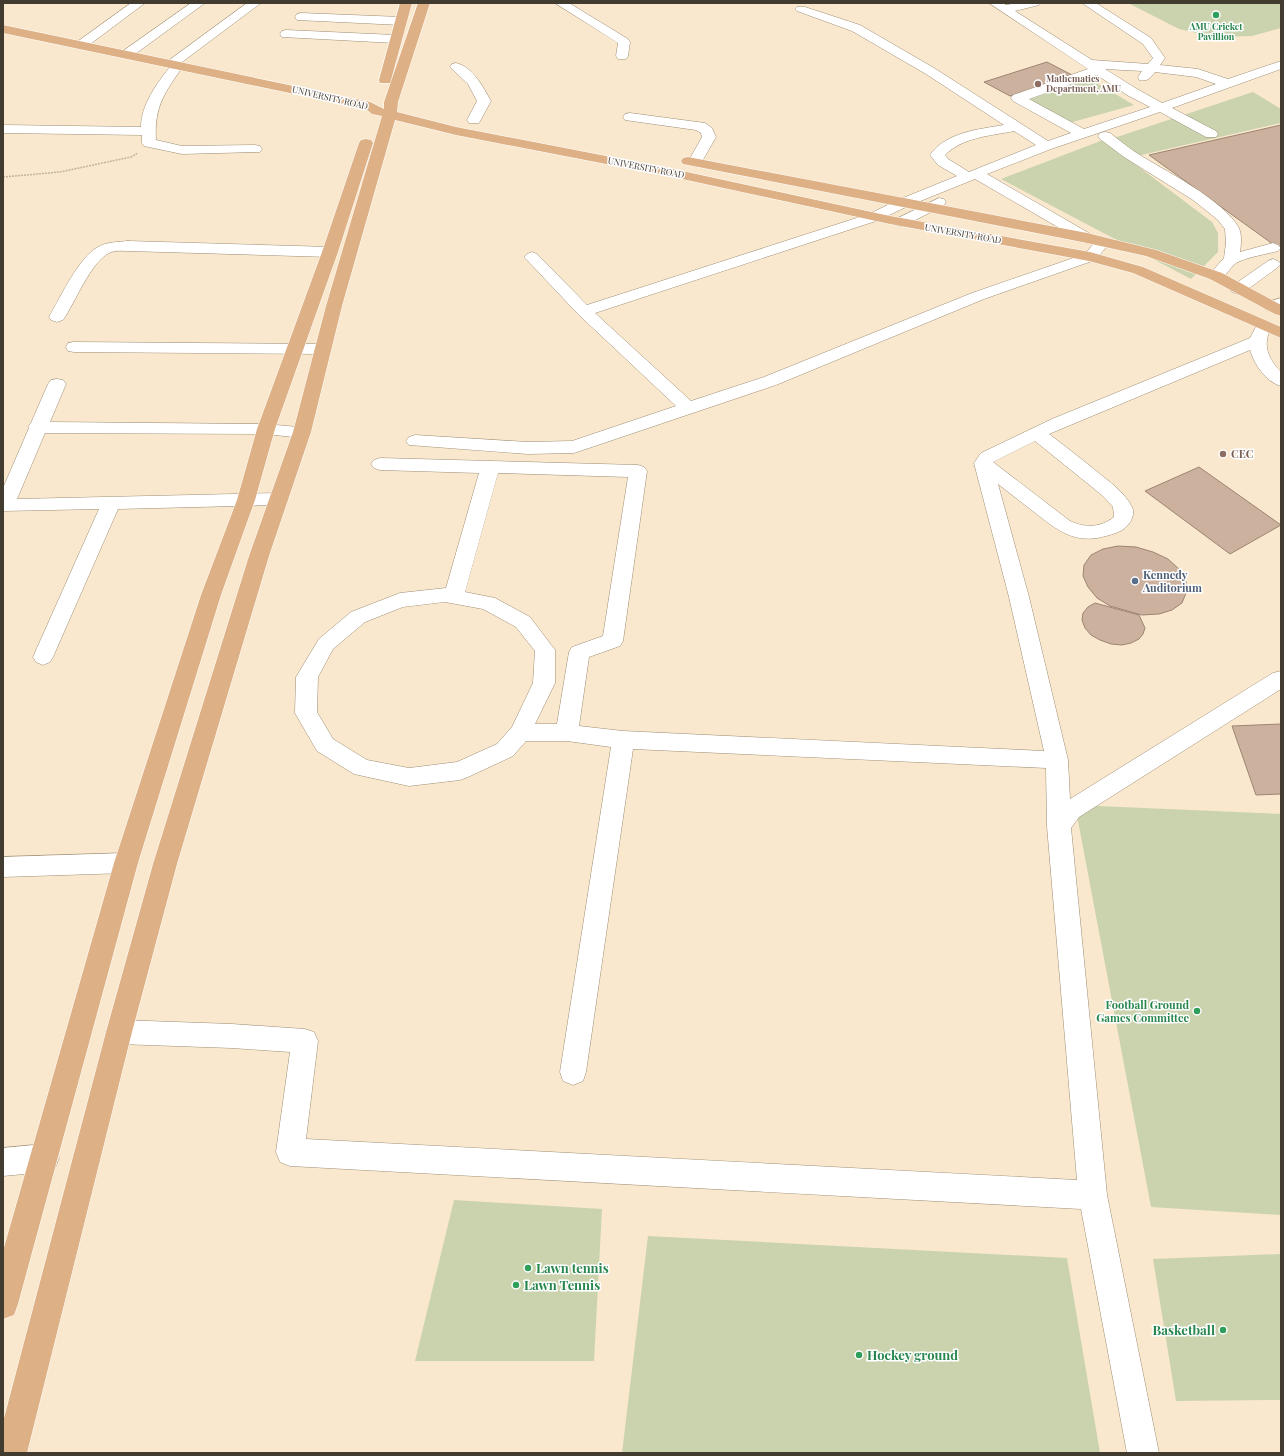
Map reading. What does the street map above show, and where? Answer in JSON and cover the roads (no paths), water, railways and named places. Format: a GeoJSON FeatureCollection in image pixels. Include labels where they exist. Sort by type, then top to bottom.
{"type":"FeatureCollection","features":[{"type":"Feature","properties":{"kind":"main road"},"geometry":{"type":"LineString","coordinates":[[11,1453],[119,1032],[165,864],[259,556],[302,432],[381,109],[395,39],[406,3]]}},
{"type":"Feature","properties":{"kind":"main road"},"geometry":{"type":"LineString","coordinates":[[3,1304],[126,864],[211,595],[246,500],[266,429],[294,349],[381,109],[424,3]]}},
{"type":"Feature","properties":{"kind":"main road","name":"UNIVERSITY ROAD"},"geometry":{"type":"LineString","coordinates":[[3,29],[175,64],[381,109],[456,131],[673,173],[874,217],[1090,257],[1138,270],[1281,333]]}},
{"type":"Feature","properties":{"kind":"main road"},"geometry":{"type":"LineString","coordinates":[[381,109],[424,110],[446,114]]}},
{"type":"Feature","properties":{"kind":"main road"},"geometry":{"type":"LineString","coordinates":[[460,117],[489,123]]}},
{"type":"Feature","properties":{"kind":"main road"},"geometry":{"type":"LineString","coordinates":[[672,158],[1095,240],[1151,253],[1216,276],[1238,289],[1278,307]]}},
{"type":"Feature","properties":{"kind":"street"},"geometry":{"type":"LineString","coordinates":[[82,45],[139,3]]}},
{"type":"Feature","properties":{"kind":"street"},"geometry":{"type":"LineString","coordinates":[[127,54],[198,3]]}},
{"type":"Feature","properties":{"kind":"street"},"geometry":{"type":"LineString","coordinates":[[149,137],[148,124],[154,104],[175,64],[255,3]]}},
{"type":"Feature","properties":{"kind":"street"},"geometry":{"type":"LineString","coordinates":[[561,3],[624,42],[622,56]]}},
{"type":"Feature","properties":{"kind":"street"},"geometry":{"type":"LineString","coordinates":[[1000,6],[1035,3]]}},
{"type":"Feature","properties":{"kind":"street"},"geometry":{"type":"LineString","coordinates":[[1088,3],[1147,41],[1159,58],[1132,92]]}},
{"type":"Feature","properties":{"kind":"street"},"geometry":{"type":"LineString","coordinates":[[1000,6],[1132,92],[1211,134]]}},
{"type":"Feature","properties":{"kind":"street"},"geometry":{"type":"LineString","coordinates":[[801,9],[856,28],[930,71],[1046,146]]}},
{"type":"Feature","properties":{"kind":"street"},"geometry":{"type":"LineString","coordinates":[[302,17],[401,20]]}},
{"type":"Feature","properties":{"kind":"street"},"geometry":{"type":"LineString","coordinates":[[286,34],[395,39]]}},
{"type":"Feature","properties":{"kind":"street"},"geometry":{"type":"LineString","coordinates":[[584,311],[874,217],[903,203],[976,177],[1105,136],[1227,83],[1281,65]]}},
{"type":"Feature","properties":{"kind":"street"},"geometry":{"type":"LineString","coordinates":[[456,67],[473,82],[484,101],[474,120]]}},
{"type":"Feature","properties":{"kind":"street"},"geometry":{"type":"LineString","coordinates":[[1082,134],[1018,98],[1094,67],[1151,68],[1198,73],[1227,83]]}},
{"type":"Feature","properties":{"kind":"street"},"geometry":{"type":"LineString","coordinates":[[901,222],[976,177],[1046,146],[1281,74]]}},
{"type":"Feature","properties":{"kind":"street"},"geometry":{"type":"LineString","coordinates":[[630,117],[700,126],[707,131],[709,137],[695,162]]}},
{"type":"Feature","properties":{"kind":"street"},"geometry":{"type":"LineString","coordinates":[[415,441],[528,448],[574,447],[770,381],[978,296],[1090,257],[1095,240],[976,177],[943,162],[937,155],[942,149],[960,140],[1016,127]]}},
{"type":"Feature","properties":{"kind":"street"},"geometry":{"type":"LineString","coordinates":[[3,129],[149,137],[182,150],[255,149]]}},
{"type":"Feature","properties":{"kind":"street"},"geometry":{"type":"LineString","coordinates":[[1105,136],[1129,154],[1198,197],[1223,217],[1232,229],[1234,243],[1232,259]]}},
{"type":"Feature","properties":{"kind":"street"},"geometry":{"type":"LineString","coordinates":[[57,317],[85,271],[98,254],[112,248],[128,246],[330,252]]}},
{"type":"Feature","properties":{"kind":"street"},"geometry":{"type":"LineString","coordinates":[[1216,276],[1232,259],[1274,248]]}},
{"type":"Feature","properties":{"kind":"street"},"geometry":{"type":"LineString","coordinates":[[532,257],[584,311],[688,408]]}},
{"type":"Feature","properties":{"kind":"street"},"geometry":{"type":"LineString","coordinates":[[1238,289],[1273,264]]}},
{"type":"Feature","properties":{"kind":"street"},"geometry":{"type":"LineString","coordinates":[[1265,325],[1260,332],[1257,341],[1258,354],[1264,366],[1281,381]]}},
{"type":"Feature","properties":{"kind":"street"},"geometry":{"type":"LineString","coordinates":[[1143,1453],[1093,1195],[1059,826],[1057,760],[1019,597],[983,463],[986,457],[1037,433],[1257,341]]}},
{"type":"Feature","properties":{"kind":"street"},"geometry":{"type":"LineString","coordinates":[[74,347],[323,349]]}},
{"type":"Feature","properties":{"kind":"street"},"geometry":{"type":"LineString","coordinates":[[57,384],[4,505],[279,499]]}},
{"type":"Feature","properties":{"kind":"street"},"geometry":{"type":"LineString","coordinates":[[38,427],[266,429],[302,432]]}},
{"type":"Feature","properties":{"kind":"street"},"geometry":{"type":"LineString","coordinates":[[983,463],[1063,525],[1077,531],[1088,533],[1101,531],[1114,527],[1122,521],[1124,513],[1120,503],[1110,492],[1037,433]]}},
{"type":"Feature","properties":{"kind":"street"},"geometry":{"type":"LineString","coordinates":[[380,464],[638,471],[613,641],[579,652],[567,733]]}},
{"type":"Feature","properties":{"kind":"street"},"geometry":{"type":"LineString","coordinates":[[454,597],[490,467]]}},
{"type":"Feature","properties":{"kind":"street"},"geometry":{"type":"LineString","coordinates":[[43,657],[111,503]]}},
{"type":"Feature","properties":{"kind":"street"},"geometry":{"type":"LineString","coordinates":[[445,595],[488,603],[524,622],[545,650],[544,683],[520,732],[505,750],[460,771],[409,777],[362,768],[325,745],[306,713],[307,677],[326,644],[358,617],[400,600],[445,595]]}},
{"type":"Feature","properties":{"kind":"street"},"geometry":{"type":"LineString","coordinates":[[1059,826],[1071,810],[1281,679]]}},
{"type":"Feature","properties":{"kind":"street"},"geometry":{"type":"LineString","coordinates":[[520,732],[567,733],[623,740],[1057,760]]}},
{"type":"Feature","properties":{"kind":"street"},"geometry":{"type":"LineString","coordinates":[[573,1072],[623,740]]}},
{"type":"Feature","properties":{"kind":"street"},"geometry":{"type":"LineString","coordinates":[[3,867],[126,864]]}},
{"type":"Feature","properties":{"kind":"street"},"geometry":{"type":"LineString","coordinates":[[119,1032],[232,1036],[305,1041],[290,1152],[1093,1195]]}},
{"type":"Feature","properties":{"kind":"street"},"geometry":{"type":"LineString","coordinates":[[3,1162],[45,1158]]}},
{"type":"Feature","properties":{"kind":"place","name":"AMU Cricket Pavillion"},"geometry":{"type":"Point","coordinates":[1216,15]}},
{"type":"Feature","properties":{"kind":"place","name":"Mathematics Department, AMU"},"geometry":{"type":"Point","coordinates":[1038,84]}},
{"type":"Feature","properties":{"kind":"place","name":"CEC"},"geometry":{"type":"Point","coordinates":[1223,454]}},
{"type":"Feature","properties":{"kind":"place","name":"Kennedy Auditorium"},"geometry":{"type":"Point","coordinates":[1135,581]}},
{"type":"Feature","properties":{"kind":"place","name":"Football Ground Games Committee"},"geometry":{"type":"Point","coordinates":[1197,1011]}},
{"type":"Feature","properties":{"kind":"place","name":"Lawn tennis"},"geometry":{"type":"Point","coordinates":[528,1268]}},
{"type":"Feature","properties":{"kind":"place","name":"Lawn Tennis"},"geometry":{"type":"Point","coordinates":[516,1285]}},
{"type":"Feature","properties":{"kind":"place","name":"Basketball"},"geometry":{"type":"Point","coordinates":[1223,1330]}},
{"type":"Feature","properties":{"kind":"place","name":"Hockey ground"},"geometry":{"type":"Point","coordinates":[859,1355]}}]}
